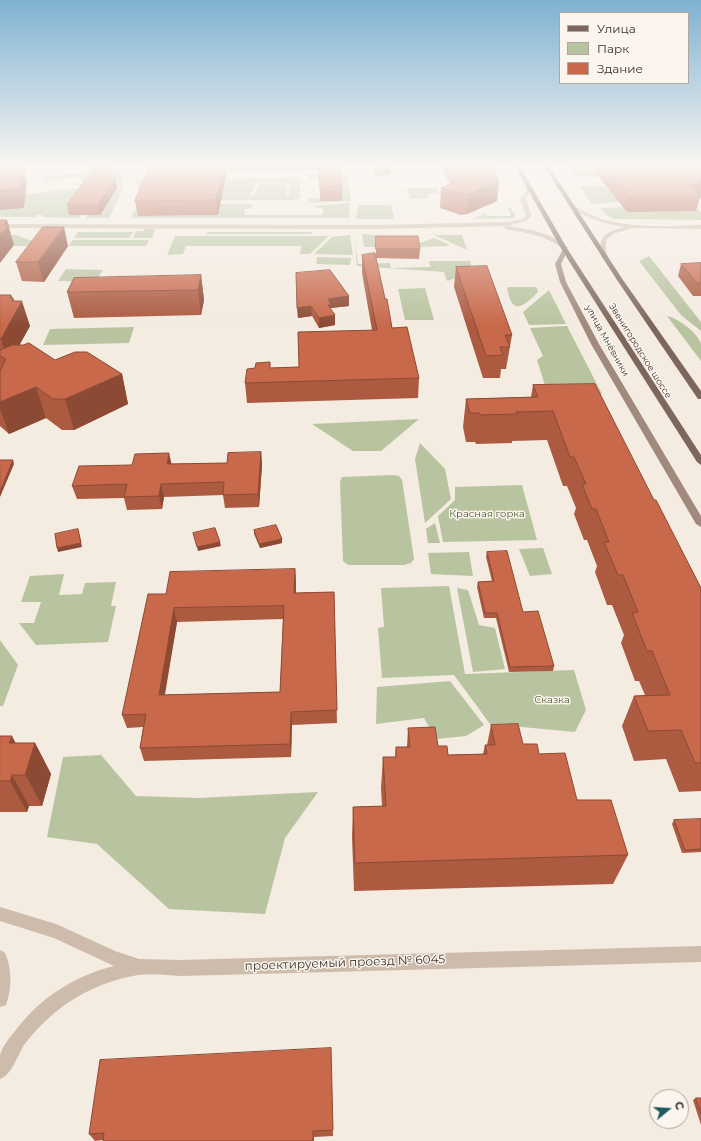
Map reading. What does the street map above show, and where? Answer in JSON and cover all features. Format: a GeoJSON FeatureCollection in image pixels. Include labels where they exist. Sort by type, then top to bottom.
{"type":"FeatureCollection","features":[{"type":"Feature","properties":{"kind":"main road"},"geometry":{"type":"LineString","coordinates":[[547,218],[565,249]]}},
{"type":"Feature","properties":{"kind":"main road"},"geometry":{"type":"LineString","coordinates":[[580,218],[605,258],[701,397]]}},
{"type":"Feature","properties":{"kind":"main road","name":"Звенигородское шоссе"},"geometry":{"type":"LineString","coordinates":[[565,249],[701,462]]}},
{"type":"Feature","properties":{"kind":"main road","name":"улица Мнёвники"},"geometry":{"type":"LineString","coordinates":[[565,249],[558,264],[558,270],[563,282],[595,344],[701,524]]}},
{"type":"Feature","properties":{"kind":"street"},"geometry":{"type":"LineString","coordinates":[[0,226],[467,226],[508,224],[524,220],[525,218]]}},
{"type":"Feature","properties":{"kind":"street"},"geometry":{"type":"LineString","coordinates":[[593,218],[599,221],[619,224],[701,227]]}},
{"type":"Feature","properties":{"kind":"street"},"geometry":{"type":"LineString","coordinates":[[467,226],[523,230],[552,239],[565,249]]}},
{"type":"Feature","properties":{"kind":"street"},"geometry":{"type":"LineString","coordinates":[[605,258],[602,245],[603,240],[609,234],[624,229],[651,226]]}},
{"type":"Feature","properties":{"kind":"street","name":"проектируемый проезд № 6045"},"geometry":{"type":"LineString","coordinates":[[0,914],[56,930],[113,958],[139,967],[181,968],[701,954]]}},
{"type":"Feature","properties":{"kind":"street"},"geometry":{"type":"LineString","coordinates":[[0,958],[3,969],[0,999]]}},
{"type":"Feature","properties":{"kind":"street"},"geometry":{"type":"LineString","coordinates":[[0,1070],[24,1030],[52,1003],[73,989],[96,979],[139,967]]}},
{"type":"Feature","properties":{"kind":"green space"},"geometry":{"type":"Polygon","coordinates":[[[394,218],[394,219],[356,219],[394,218]]]}},
{"type":"Feature","properties":{"kind":"green space"},"geometry":{"type":"Polygon","coordinates":[[[475,218],[504,218],[473,219],[475,218]]]}},
{"type":"Feature","properties":{"kind":"green space"},"geometry":{"type":"Polygon","coordinates":[[[612,218],[701,218],[701,220],[612,218]]]}},
{"type":"Feature","properties":{"kind":"green space"},"geometry":{"type":"Polygon","coordinates":[[[143,228],[155,229],[152,238],[133,238],[136,231],[144,231],[143,228]]]}},
{"type":"Feature","properties":{"kind":"green space"},"geometry":{"type":"Polygon","coordinates":[[[78,232],[133,232],[129,238],[74,238],[78,232]]]}},
{"type":"Feature","properties":{"kind":"green space"},"geometry":{"type":"Polygon","coordinates":[[[207,232],[312,232],[311,234],[207,234],[207,232]]]}},
{"type":"Feature","properties":{"kind":"green space"},"geometry":{"type":"Polygon","coordinates":[[[362,234],[375,235],[399,247],[364,247],[362,234]]]}},
{"type":"Feature","properties":{"kind":"green space"},"geometry":{"type":"Polygon","coordinates":[[[0,235],[16,235],[47,246],[13,246],[0,235]]]}},
{"type":"Feature","properties":{"kind":"green space"},"geometry":{"type":"Polygon","coordinates":[[[350,235],[353,255],[314,254],[332,237],[350,235]]]}},
{"type":"Feature","properties":{"kind":"green space"},"geometry":{"type":"Polygon","coordinates":[[[354,235],[358,264],[390,263],[391,268],[430,267],[429,261],[470,261],[473,272],[447,281],[444,272],[357,266],[354,235]]]}},
{"type":"Feature","properties":{"kind":"green space"},"geometry":{"type":"Polygon","coordinates":[[[434,235],[462,235],[467,250],[434,235]]]}},
{"type":"Feature","properties":{"kind":"green space"},"geometry":{"type":"Polygon","coordinates":[[[175,236],[329,236],[310,254],[300,254],[301,246],[186,246],[183,254],[167,255],[175,236]]]}},
{"type":"Feature","properties":{"kind":"green space"},"geometry":{"type":"Polygon","coordinates":[[[434,238],[448,244],[449,246],[420,247],[420,243],[434,238]]]}},
{"type":"Feature","properties":{"kind":"green space"},"geometry":{"type":"Polygon","coordinates":[[[73,240],[149,240],[146,246],[68,246],[73,240]]]}},
{"type":"Feature","properties":{"kind":"green space"},"geometry":{"type":"Polygon","coordinates":[[[649,256],[701,322],[701,331],[681,315],[639,261],[649,256]]]}},
{"type":"Feature","properties":{"kind":"green space"},"geometry":{"type":"Polygon","coordinates":[[[317,257],[351,258],[350,265],[316,264],[317,257]]]}},
{"type":"Feature","properties":{"kind":"green space"},"geometry":{"type":"Polygon","coordinates":[[[66,269],[103,270],[95,282],[58,281],[66,269]]]}},
{"type":"Feature","properties":{"kind":"green space"},"geometry":{"type":"Polygon","coordinates":[[[509,287],[534,287],[537,288],[538,292],[523,305],[516,306],[512,303],[509,297],[507,289],[509,287]]]}},
{"type":"Feature","properties":{"kind":"green space"},"geometry":{"type":"Polygon","coordinates":[[[425,288],[434,320],[405,320],[398,289],[425,288]]]}},
{"type":"Feature","properties":{"kind":"green space"},"geometry":{"type":"Polygon","coordinates":[[[549,290],[566,324],[529,325],[523,312],[549,290]]]}},
{"type":"Feature","properties":{"kind":"green space"},"geometry":{"type":"Polygon","coordinates":[[[667,316],[682,323],[696,335],[701,344],[701,361],[667,316]]]}},
{"type":"Feature","properties":{"kind":"green space"},"geometry":{"type":"Polygon","coordinates":[[[567,326],[602,394],[549,398],[537,360],[543,356],[530,328],[567,326]]]}},
{"type":"Feature","properties":{"kind":"green space"},"geometry":{"type":"Polygon","coordinates":[[[134,327],[129,343],[43,345],[50,329],[134,327]]]}},
{"type":"Feature","properties":{"kind":"green space"},"geometry":{"type":"Polygon","coordinates":[[[419,419],[381,451],[353,451],[312,424],[419,419]]]}},
{"type":"Feature","properties":{"kind":"green space"},"geometry":{"type":"Polygon","coordinates":[[[420,443],[445,469],[451,499],[425,523],[415,459],[420,443]]]}},
{"type":"Feature","properties":{"kind":"green space"},"geometry":{"type":"Polygon","coordinates":[[[399,476],[402,480],[414,559],[411,563],[404,565],[348,565],[343,561],[340,482],[342,477],[399,476]]]}},
{"type":"Feature","properties":{"kind":"green space","name":"Красная горка"},"geometry":{"type":"Polygon","coordinates":[[[522,485],[537,540],[443,542],[438,516],[455,500],[455,487],[522,485]]]}},
{"type":"Feature","properties":{"kind":"green space"},"geometry":{"type":"Polygon","coordinates":[[[435,523],[440,543],[428,543],[426,529],[435,523]]]}},
{"type":"Feature","properties":{"kind":"green space"},"geometry":{"type":"Polygon","coordinates":[[[543,548],[552,574],[530,576],[519,549],[543,548]]]}},
{"type":"Feature","properties":{"kind":"green space"},"geometry":{"type":"Polygon","coordinates":[[[469,552],[473,576],[431,574],[428,553],[469,552]]]}},
{"type":"Feature","properties":{"kind":"green space"},"geometry":{"type":"Polygon","coordinates":[[[64,574],[59,595],[82,594],[85,583],[116,582],[111,606],[116,606],[108,642],[36,645],[19,623],[34,623],[41,602],[21,602],[30,576],[64,574]]]}},
{"type":"Feature","properties":{"kind":"green space","name":"Сказка"},"geometry":{"type":"Polygon","coordinates":[[[449,586],[465,674],[574,670],[586,710],[575,732],[490,724],[454,675],[382,678],[378,628],[384,627],[381,588],[449,586]]]}},
{"type":"Feature","properties":{"kind":"green space"},"geometry":{"type":"Polygon","coordinates":[[[457,588],[468,590],[479,625],[495,628],[505,669],[473,672],[457,588]]]}},
{"type":"Feature","properties":{"kind":"green space"},"geometry":{"type":"Polygon","coordinates":[[[0,640],[18,665],[3,706],[0,706],[0,640]]]}},
{"type":"Feature","properties":{"kind":"green space"},"geometry":{"type":"Polygon","coordinates":[[[450,681],[484,725],[466,736],[436,739],[424,718],[376,724],[377,687],[450,681]]]}},
{"type":"Feature","properties":{"kind":"green space"},"geometry":{"type":"Polygon","coordinates":[[[101,755],[136,796],[199,798],[318,792],[285,838],[265,914],[169,909],[97,844],[47,837],[63,757],[101,755]]]}},
{"type":"Feature","properties":{"kind":"building"},"geometry":{"type":"Polygon","coordinates":[[[0,220],[7,220],[3,225],[9,225],[0,235],[0,220]]]}},
{"type":"Feature","properties":{"kind":"building"},"geometry":{"type":"Polygon","coordinates":[[[43,227],[64,227],[38,262],[16,262],[43,227]]]}},
{"type":"Feature","properties":{"kind":"building"},"geometry":{"type":"Polygon","coordinates":[[[376,236],[418,236],[420,249],[376,249],[376,236]]]}},
{"type":"Feature","properties":{"kind":"building"},"geometry":{"type":"Polygon","coordinates":[[[375,253],[385,299],[387,299],[392,328],[407,327],[419,378],[245,383],[247,369],[255,368],[256,363],[270,362],[270,368],[299,367],[298,332],[377,330],[362,255],[375,253]]]}},
{"type":"Feature","properties":{"kind":"building"},"geometry":{"type":"Polygon","coordinates":[[[701,263],[701,283],[697,283],[681,264],[701,263]]]}},
{"type":"Feature","properties":{"kind":"building"},"geometry":{"type":"Polygon","coordinates":[[[487,266],[512,335],[505,335],[510,347],[500,347],[503,355],[486,356],[456,267],[487,266]]]}},
{"type":"Feature","properties":{"kind":"building"},"geometry":{"type":"Polygon","coordinates":[[[330,270],[349,296],[328,299],[331,305],[328,305],[335,315],[319,318],[311,306],[297,308],[296,273],[330,270]]]}},
{"type":"Feature","properties":{"kind":"building"},"geometry":{"type":"Polygon","coordinates":[[[201,275],[198,290],[67,292],[74,278],[201,275]]]}},
{"type":"Feature","properties":{"kind":"building"},"geometry":{"type":"Polygon","coordinates":[[[0,295],[11,295],[10,298],[13,298],[12,301],[22,301],[1,339],[0,339],[0,295]]]}},
{"type":"Feature","properties":{"kind":"building"},"geometry":{"type":"Polygon","coordinates":[[[29,343],[55,360],[75,352],[87,352],[122,374],[65,399],[53,399],[36,387],[0,402],[0,371],[6,359],[0,356],[0,350],[12,345],[23,345],[29,343]]]}},
{"type":"Feature","properties":{"kind":"building"},"geometry":{"type":"Polygon","coordinates":[[[595,384],[701,588],[701,763],[695,763],[681,730],[648,731],[634,696],[670,695],[652,651],[647,651],[632,613],[638,612],[623,575],[618,575],[604,542],[609,542],[596,509],[592,509],[582,484],[586,484],[574,457],[570,457],[553,411],[480,415],[479,413],[470,413],[466,399],[538,397],[533,385],[595,384]]]}},
{"type":"Feature","properties":{"kind":"building"},"geometry":{"type":"Polygon","coordinates":[[[261,452],[258,494],[223,495],[224,482],[161,484],[159,496],[124,497],[127,484],[72,486],[79,466],[132,465],[135,454],[169,453],[167,464],[227,463],[228,453],[261,452]]]}},
{"type":"Feature","properties":{"kind":"building"},"geometry":{"type":"Polygon","coordinates":[[[0,460],[13,460],[0,491],[0,460]]]}},
{"type":"Feature","properties":{"kind":"building"},"geometry":{"type":"Polygon","coordinates":[[[276,525],[282,539],[259,544],[254,530],[276,525]]]}},
{"type":"Feature","properties":{"kind":"building"},"geometry":{"type":"Polygon","coordinates":[[[215,528],[220,542],[197,547],[193,533],[215,528]]]}},
{"type":"Feature","properties":{"kind":"building"},"geometry":{"type":"Polygon","coordinates":[[[78,529],[81,543],[57,548],[55,534],[78,529]]]}},
{"type":"Feature","properties":{"kind":"building"},"geometry":{"type":"Polygon","coordinates":[[[507,551],[523,612],[538,611],[554,666],[510,667],[497,613],[485,613],[478,582],[494,581],[487,552],[507,551]]]}},
{"type":"Feature","properties":{"kind":"building"},"geometry":{"type":"Polygon","coordinates":[[[295,569],[294,593],[334,592],[337,710],[291,712],[290,744],[140,748],[146,714],[122,715],[148,594],[166,594],[170,572],[295,569]],[[284,606],[174,608],[159,695],[280,692],[284,606]]]}},
{"type":"Feature","properties":{"kind":"building"},"geometry":{"type":"Polygon","coordinates":[[[518,724],[523,744],[537,744],[539,754],[565,753],[577,800],[611,800],[628,855],[355,863],[353,807],[386,806],[383,757],[396,757],[396,747],[410,747],[408,728],[435,727],[438,746],[447,746],[448,755],[487,754],[485,745],[495,745],[491,725],[518,724]]]}},
{"type":"Feature","properties":{"kind":"building"},"geometry":{"type":"Polygon","coordinates":[[[0,736],[12,736],[9,743],[35,743],[25,775],[12,775],[10,781],[0,781],[0,736]]]}},
{"type":"Feature","properties":{"kind":"building"},"geometry":{"type":"Polygon","coordinates":[[[701,819],[701,849],[685,850],[674,820],[701,819]]]}},
{"type":"Feature","properties":{"kind":"building"},"geometry":{"type":"Polygon","coordinates":[[[331,1048],[333,1130],[313,1131],[313,1141],[103,1141],[104,1133],[89,1134],[100,1060],[331,1048]]]}},
{"type":"Feature","properties":{"kind":"building"},"geometry":{"type":"Polygon","coordinates":[[[696,1098],[701,1098],[701,1113],[696,1098]]]}}]}
